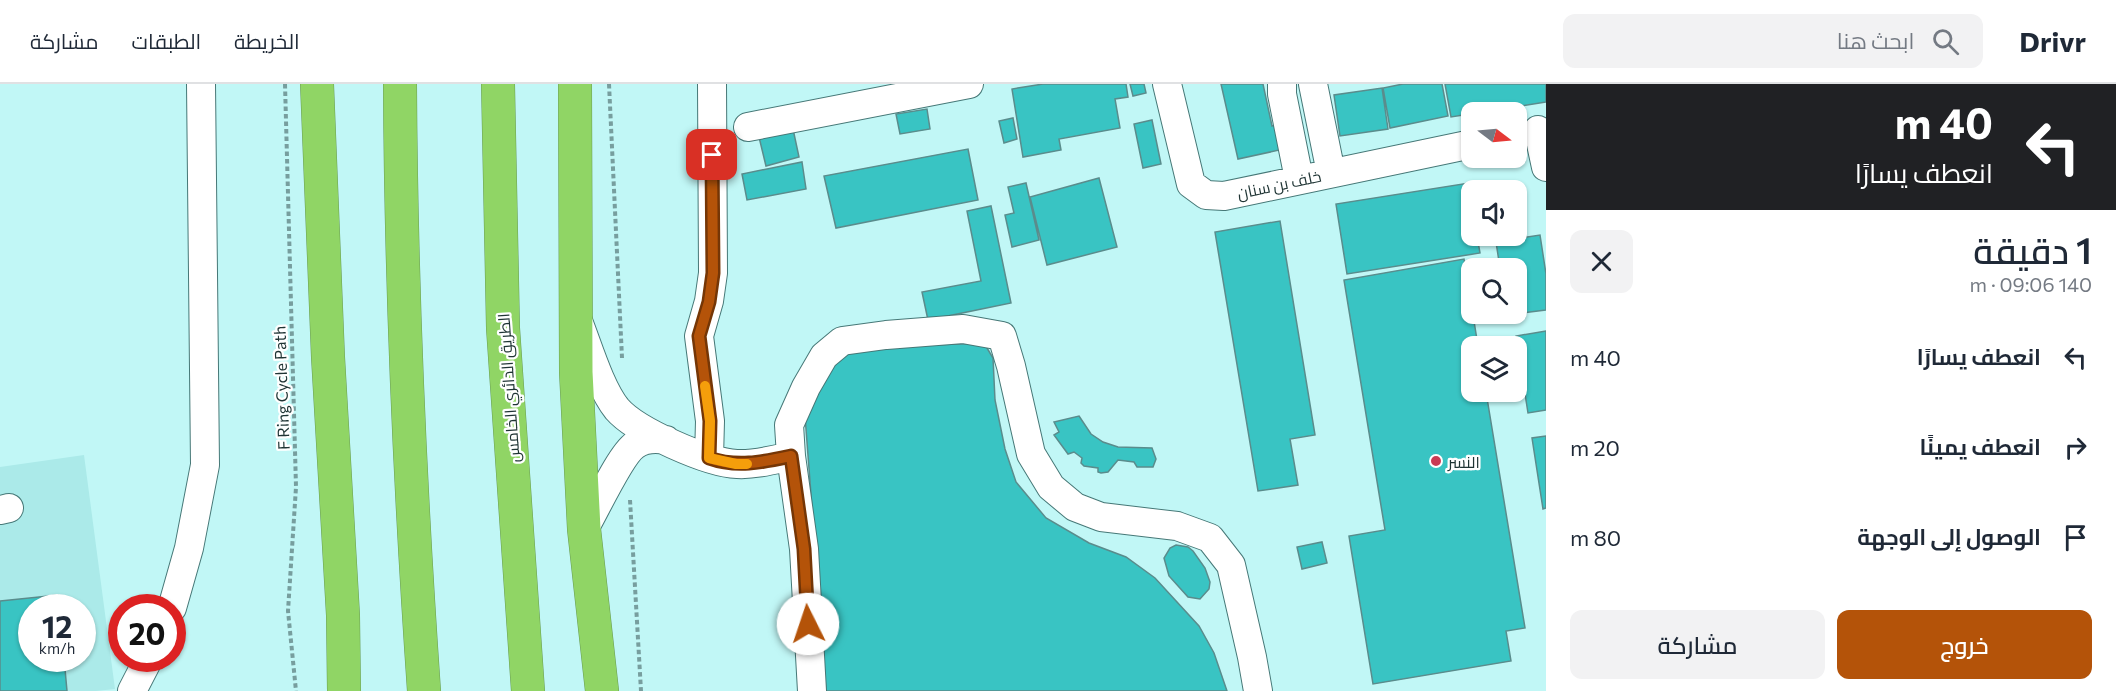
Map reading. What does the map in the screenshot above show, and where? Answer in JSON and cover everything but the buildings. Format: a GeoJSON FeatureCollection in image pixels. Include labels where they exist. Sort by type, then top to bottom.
{"type":"FeatureCollection","features":[{"type":"Feature","properties":{"kind":"highway"},"geometry":{"type":"LineString","coordinates":[[317,84],[328,357],[343,615],[344,691]]}},
{"type":"Feature","properties":{"kind":"highway"},"geometry":{"type":"LineString","coordinates":[[400,84],[400,202],[412,519],[424,691]]}},
{"type":"Feature","properties":{"kind":"highway","name":"الطريق الدائري الخامس"},"geometry":{"type":"LineString","coordinates":[[498,84],[503,328],[528,691]]}},
{"type":"Feature","properties":{"kind":"highway"},"geometry":{"type":"LineString","coordinates":[[575,84],[576,372],[584,529],[602,691]]}},
{"type":"Feature","properties":{"kind":"highway"},"geometry":{"type":"LineString","coordinates":[[343,615],[356,691]]}},
{"type":"Feature","properties":{"kind":"street"},"geometry":{"type":"LineString","coordinates":[[176,594],[189,548],[205,465],[201,84]]}},
{"type":"Feature","properties":{"kind":"street"},"geometry":{"type":"LineString","coordinates":[[709,458],[710,421],[699,336],[709,302],[713,273],[712,84]]}},
{"type":"Feature","properties":{"kind":"street"},"geometry":{"type":"LineString","coordinates":[[748,128],[969,84]]}},
{"type":"Feature","properties":{"kind":"street","name":"خلف بن سنان"},"geometry":{"type":"LineString","coordinates":[[1167,84],[1191,184],[1206,195],[1224,196],[1461,146]]}},
{"type":"Feature","properties":{"kind":"street"},"geometry":{"type":"LineString","coordinates":[[1282,84],[1299,179]]}},
{"type":"Feature","properties":{"kind":"street"},"geometry":{"type":"LineString","coordinates":[[1313,84],[1331,173]]}},
{"type":"Feature","properties":{"kind":"street"},"geometry":{"type":"LineString","coordinates":[[1534,131],[1546,167]]}},
{"type":"Feature","properties":{"kind":"street"},"geometry":{"type":"LineString","coordinates":[[576,316],[605,387],[625,417],[666,440],[709,458],[736,464],[752,464],[791,456]]}},
{"type":"Feature","properties":{"kind":"street"},"geometry":{"type":"LineString","coordinates":[[812,691],[804,549],[791,456],[789,424],[806,387],[824,356],[842,341],[963,329],[1002,336],[1031,454],[1051,487],[1076,507],[1101,517],[1177,526],[1210,538],[1231,565],[1258,691]]}},
{"type":"Feature","properties":{"kind":"street"},"geometry":{"type":"LineString","coordinates":[[584,529],[627,452],[645,440],[656,438],[666,440]]}},
{"type":"Feature","properties":{"kind":"street"},"geometry":{"type":"LineString","coordinates":[[132,691],[142,672]]}},
{"type":"Feature","properties":{"kind":"path","name":"F Ring Cycle Path"},"geometry":{"type":"LineString","coordinates":[[285,84],[296,487],[288,611],[296,691]]}},
{"type":"Feature","properties":{"kind":"shaded area"},"geometry":{"type":"Polygon","coordinates":[[[84,455],[108,636],[108,672],[113,672],[115,689],[0,691],[0,467],[84,455]]]}},
{"type":"Feature","properties":{"kind":"slow traffic"},"geometry":{"type":"LineString","coordinates":[[705,386],[710,421],[709,458],[747,464]]}},
{"type":"Feature","properties":{"kind":"place","name":"النسر"},"geometry":{"type":"Point","coordinates":[1436,461]}},
{"type":"Feature","properties":{"kind":"route"},"geometry":{"type":"LineString","coordinates":[[712,155],[712,288],[699,336],[710,421],[709,458],[736,464],[752,464],[791,456],[804,549],[808,624]]}}]}
